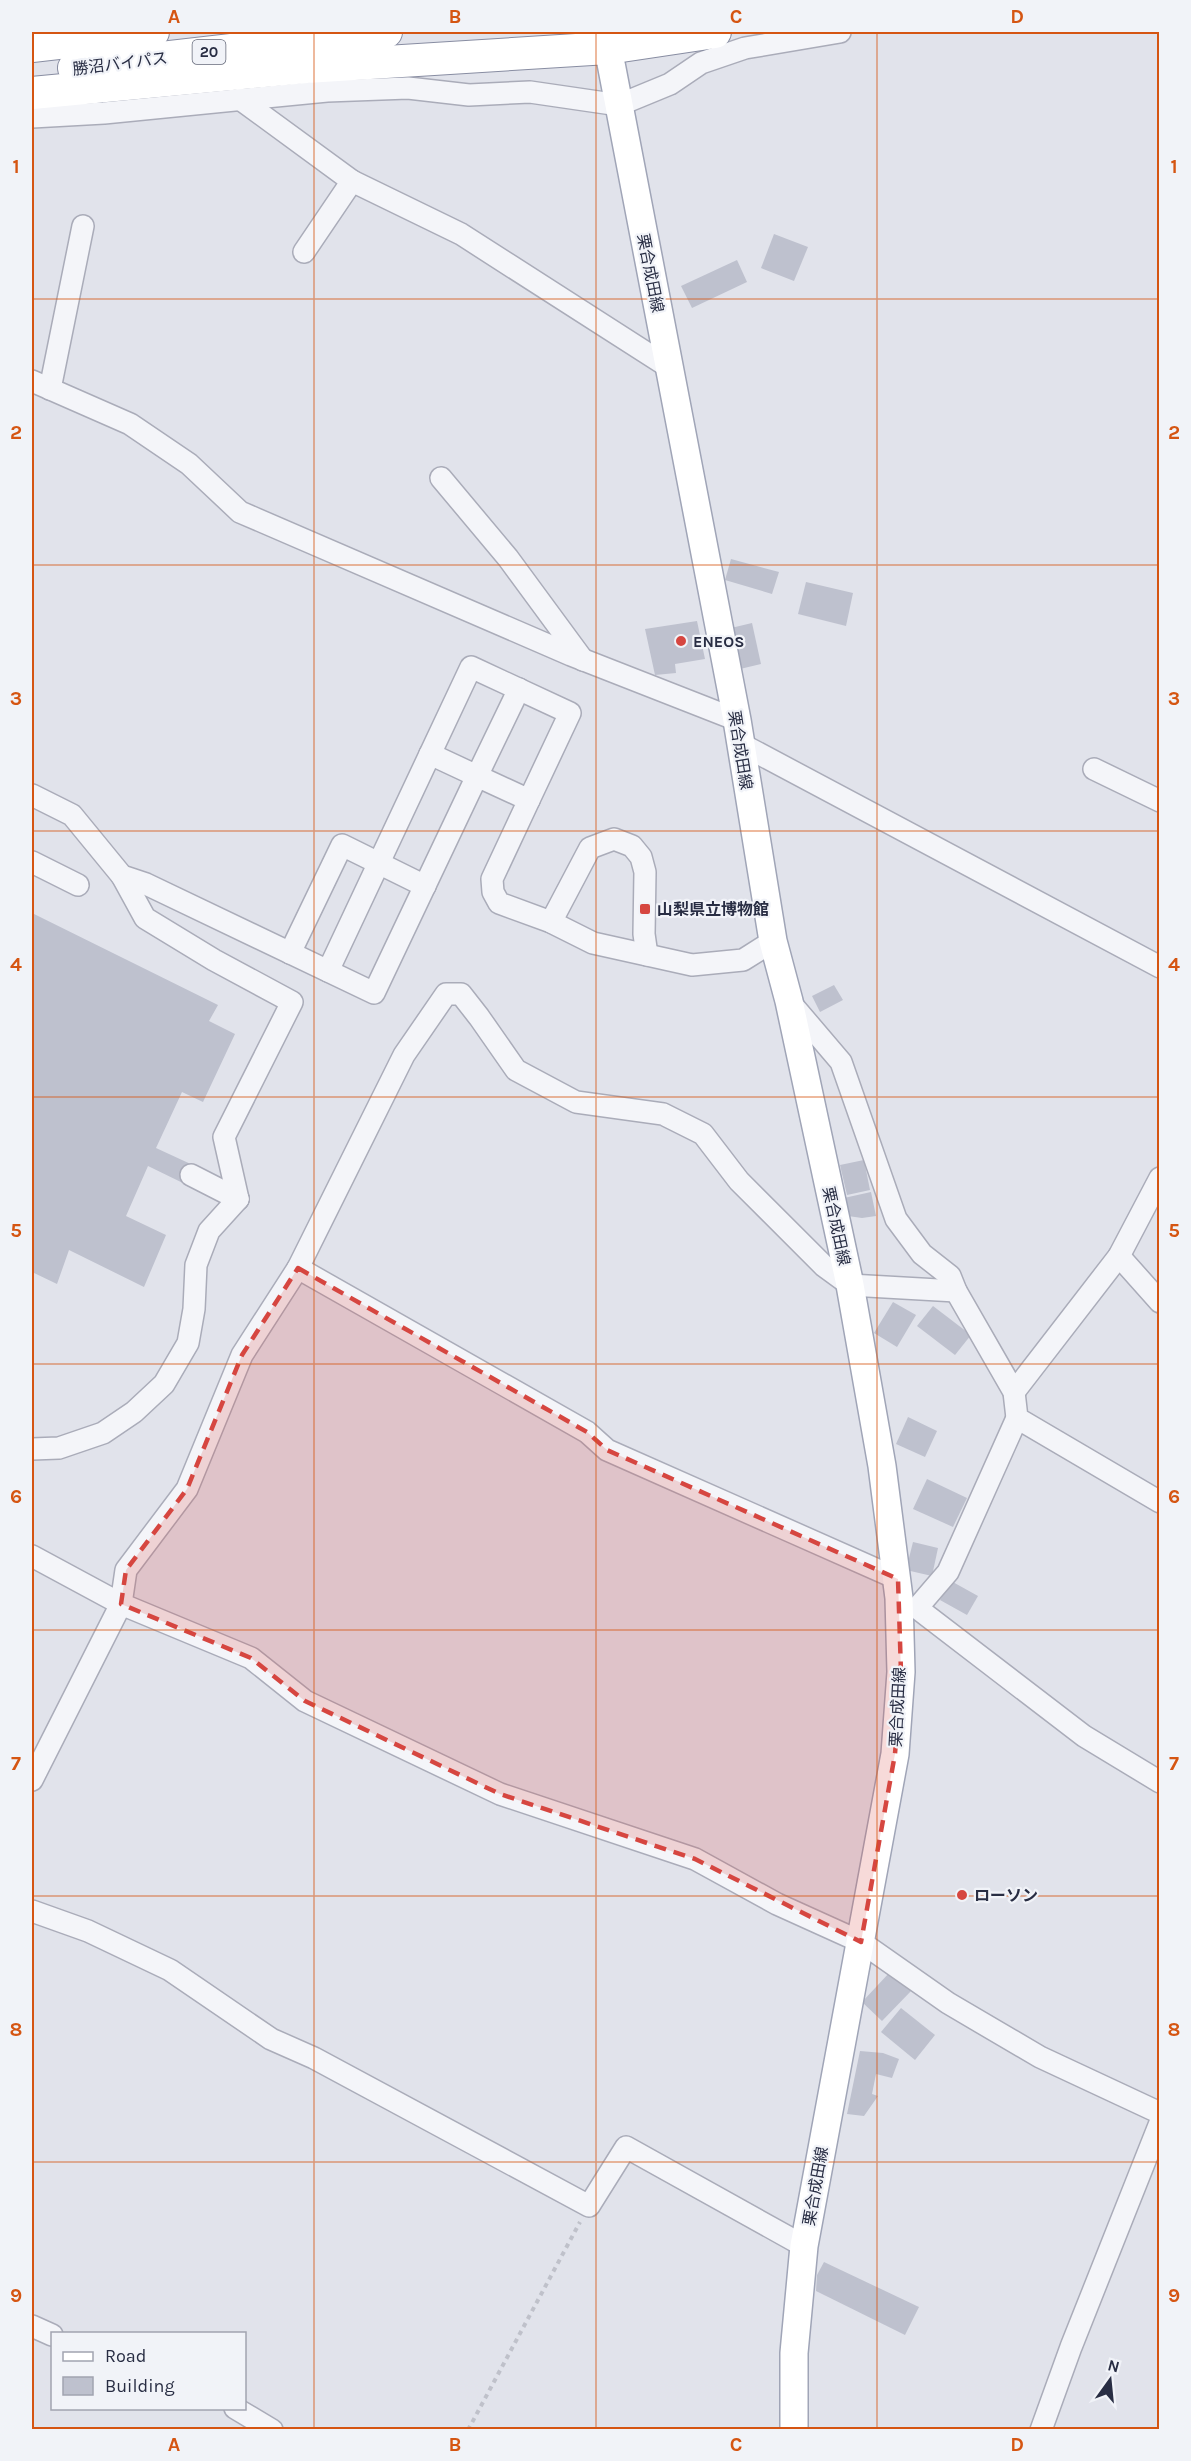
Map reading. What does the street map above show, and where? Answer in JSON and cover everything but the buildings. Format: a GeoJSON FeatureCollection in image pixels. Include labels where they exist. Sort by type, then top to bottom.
{"type":"FeatureCollection","features":[{"type":"Feature","properties":{"kind":"highway"},"geometry":{"type":"LineString","coordinates":[[32,46],[153,32]]}},
{"type":"Feature","properties":{"kind":"highway","name":"勝沼バイパス"},"geometry":{"type":"LineString","coordinates":[[32,73],[386,32]]}},
{"type":"Feature","properties":{"kind":"highway"},"geometry":{"type":"LineString","coordinates":[[32,93],[306,67],[407,62],[607,40],[715,32]]}},
{"type":"Feature","properties":{"kind":"main road","name":"栗合成田線"},"geometry":{"type":"LineString","coordinates":[[607,40],[739,732],[773,941],[789,1001],[850,1285],[904,1595],[894,1754],[804,2246],[794,2353],[794,2430]]}},
{"type":"Feature","properties":{"kind":"street"},"geometry":{"type":"LineString","coordinates":[[32,117],[104,113],[327,91],[408,88],[469,95],[530,92],[619,105],[670,84],[701,63],[746,48],[840,32]]}},
{"type":"Feature","properties":{"kind":"street"},"geometry":{"type":"LineString","coordinates":[[240,99],[352,180],[461,234],[670,369]]}},
{"type":"Feature","properties":{"kind":"street"},"geometry":{"type":"LineString","coordinates":[[304,252],[352,180]]}},
{"type":"Feature","properties":{"kind":"street"},"geometry":{"type":"LineString","coordinates":[[83,226],[41,385],[130,424],[189,464],[240,512],[584,660],[739,732],[1160,967]]}},
{"type":"Feature","properties":{"kind":"street"},"geometry":{"type":"LineString","coordinates":[[441,478],[508,558],[584,660]]}},
{"type":"Feature","properties":{"kind":"street"},"geometry":{"type":"LineString","coordinates":[[328,971],[471,667],[570,713],[492,879],[493,892],[500,903],[551,922],[593,943],[692,965],[743,960],[773,941]]}},
{"type":"Feature","properties":{"kind":"street"},"geometry":{"type":"LineString","coordinates":[[123,876],[146,884],[374,993],[519,689]]}},
{"type":"Feature","properties":{"kind":"street"},"geometry":{"type":"LineString","coordinates":[[430,754],[529,800]]}},
{"type":"Feature","properties":{"kind":"street"},"geometry":{"type":"LineString","coordinates":[[1094,769],[1160,801]]}},
{"type":"Feature","properties":{"kind":"street"},"geometry":{"type":"LineString","coordinates":[[33,799],[72,815],[123,876],[145,918],[214,960],[292,1002],[224,1137],[238,1199]]}},
{"type":"Feature","properties":{"kind":"street"},"geometry":{"type":"LineString","coordinates":[[551,922],[591,848],[614,839],[632,846],[641,857],[645,872],[644,934],[647,955]]}},
{"type":"Feature","properties":{"kind":"street"},"geometry":{"type":"LineString","coordinates":[[290,953],[342,844],[425,886]]}},
{"type":"Feature","properties":{"kind":"street"},"geometry":{"type":"LineString","coordinates":[[32,862],[78,885]]}},
{"type":"Feature","properties":{"kind":"street"},"geometry":{"type":"LineString","coordinates":[[32,1780],[122,1604],[126,1570],[187,1489],[242,1355],[298,1268],[404,1055],[446,994],[461,994],[516,1070],[576,1102],[663,1114],[703,1134],[739,1181],[824,1266],[850,1285],[956,1291]]}},
{"type":"Feature","properties":{"kind":"street"},"geometry":{"type":"LineString","coordinates":[[789,1001],[841,1062],[896,1219],[922,1254],[950,1276],[956,1291],[1014,1392],[1017,1418],[948,1572],[904,1595]]}},
{"type":"Feature","properties":{"kind":"street"},"geometry":{"type":"LineString","coordinates":[[191,1175],[238,1199]]}},
{"type":"Feature","properties":{"kind":"street"},"geometry":{"type":"LineString","coordinates":[[1014,1392],[1119,1256],[1160,1178]]}},
{"type":"Feature","properties":{"kind":"street"},"geometry":{"type":"LineString","coordinates":[[32,1449],[59,1448],[103,1433],[134,1412],[164,1384],[188,1343],[195,1309],[196,1265],[209,1231],[238,1199]]}},
{"type":"Feature","properties":{"kind":"street"},"geometry":{"type":"LineString","coordinates":[[1119,1256],[1160,1302]]}},
{"type":"Feature","properties":{"kind":"street"},"geometry":{"type":"LineString","coordinates":[[298,1268],[586,1432],[607,1450],[904,1595],[1084,1736],[1160,1782]]}},
{"type":"Feature","properties":{"kind":"street"},"geometry":{"type":"LineString","coordinates":[[1017,1418],[1160,1502]]}},
{"type":"Feature","properties":{"kind":"street"},"geometry":{"type":"LineString","coordinates":[[32,1556],[122,1604],[252,1658],[305,1701],[500,1794],[695,1860],[777,1904],[861,1942],[948,2003],[1040,2057],[1160,2113]]}},
{"type":"Feature","properties":{"kind":"street"},"geometry":{"type":"LineString","coordinates":[[32,1911],[88,1931],[170,1970],[271,2039],[314,2058],[589,2206],[626,2146],[804,2246]]}},
{"type":"Feature","properties":{"kind":"street"},"geometry":{"type":"LineString","coordinates":[[1041,2430],[1071,2347],[1160,2123]]}},
{"type":"Feature","properties":{"kind":"street"},"geometry":{"type":"LineString","coordinates":[[32,2326],[51,2335]]}},
{"type":"Feature","properties":{"kind":"street"},"geometry":{"type":"LineString","coordinates":[[238,2410],[272,2430]]}},
{"type":"Feature","properties":{"kind":"path"},"geometry":{"type":"LineString","coordinates":[[468,2430],[589,2206]]}},
{"type":"Feature","properties":{"kind":"highlighted area"},"geometry":{"type":"Polygon","coordinates":[[[298,1268],[587,1432],[607,1450],[898,1579],[901,1672],[895,1754],[861,1942],[695,1859],[500,1794],[305,1701],[251,1658],[121,1604],[126,1570],[187,1489],[242,1355],[298,1268]]]}},
{"type":"Feature","properties":{"kind":"place","name":"ENEOS"},"geometry":{"type":"Point","coordinates":[681,641]}},
{"type":"Feature","properties":{"kind":"place","name":"山梨県立博物館"},"geometry":{"type":"Point","coordinates":[645,909]}},
{"type":"Feature","properties":{"kind":"place","name":"ローソン"},"geometry":{"type":"Point","coordinates":[962,1895]}}]}
